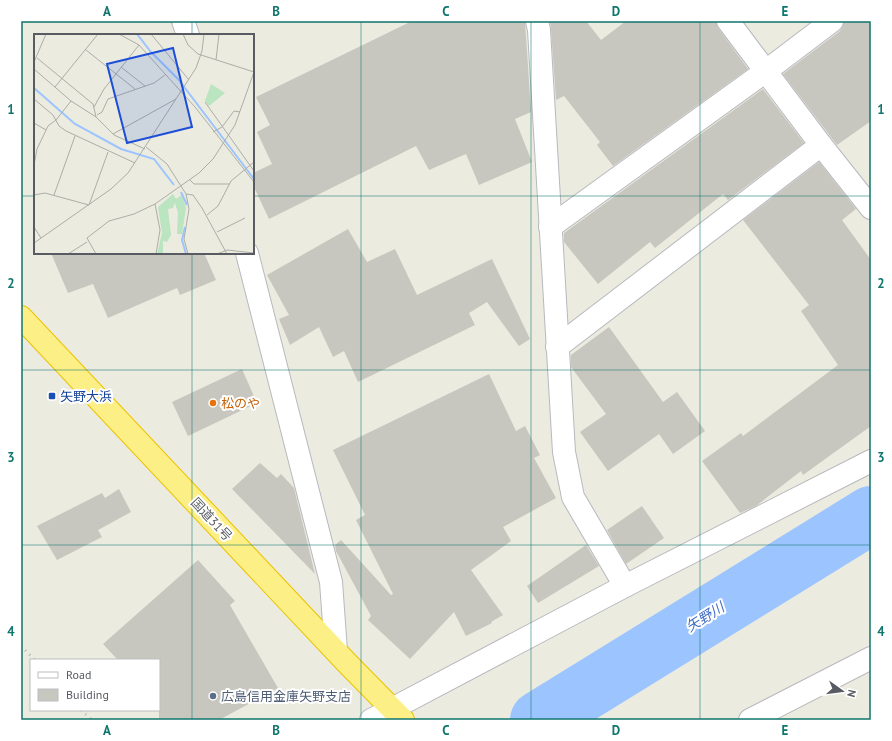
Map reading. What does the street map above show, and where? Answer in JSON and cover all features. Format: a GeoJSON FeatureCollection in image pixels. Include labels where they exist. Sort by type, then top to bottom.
{"type":"FeatureCollection","features":[{"type":"Feature","properties":{"kind":"highway","name":"国道31号"},"geometry":{"type":"LineString","coordinates":[[21,317],[397,714]]}},
{"type":"Feature","properties":{"kind":"street"},"geometry":{"type":"LineString","coordinates":[[183,21],[188,34]]}},
{"type":"Feature","properties":{"kind":"street"},"geometry":{"type":"LineString","coordinates":[[537,21],[564,452],[573,498],[625,586]]}},
{"type":"Feature","properties":{"kind":"street"},"geometry":{"type":"LineString","coordinates":[[728,21],[821,145],[871,208]]}},
{"type":"Feature","properties":{"kind":"street"},"geometry":{"type":"LineString","coordinates":[[550,227],[766,72],[832,21]]}},
{"type":"Feature","properties":{"kind":"street"},"geometry":{"type":"LineString","coordinates":[[557,347],[821,145]]}},
{"type":"Feature","properties":{"kind":"street"},"geometry":{"type":"LineString","coordinates":[[247,254],[331,582],[336,651]]}},
{"type":"Feature","properties":{"kind":"street"},"geometry":{"type":"LineString","coordinates":[[371,720],[397,714],[625,586],[871,461]]}},
{"type":"Feature","properties":{"kind":"street"},"geometry":{"type":"LineString","coordinates":[[750,720],[871,658]]}},
{"type":"Feature","properties":{"kind":"building"},"geometry":{"type":"Polygon","coordinates":[[[412,21],[525,21],[531,112],[515,119],[532,162],[479,185],[466,154],[429,170],[416,146],[269,219],[254,187],[254,173],[272,164],[257,132],[270,125],[256,97],[412,21]]]}},
{"type":"Feature","properties":{"kind":"building"},"geometry":{"type":"Polygon","coordinates":[[[550,21],[586,21],[601,40],[626,21],[716,21],[718,28],[748,69],[613,166],[597,145],[600,142],[564,96],[556,100],[550,21]]]}},
{"type":"Feature","properties":{"kind":"building"},"geometry":{"type":"Polygon","coordinates":[[[844,21],[871,21],[871,121],[837,145],[783,74],[840,31],[844,21]]]}},
{"type":"Feature","properties":{"kind":"building"},"geometry":{"type":"Polygon","coordinates":[[[763,89],[804,143],[728,200],[723,194],[655,248],[650,242],[598,284],[564,242],[564,233],[763,89]]]}},
{"type":"Feature","properties":{"kind":"building"},"geometry":{"type":"Polygon","coordinates":[[[819,162],[856,209],[842,220],[871,260],[871,426],[803,475],[801,471],[756,506],[740,513],[702,461],[741,433],[743,436],[838,365],[801,311],[809,305],[743,220],[819,162]]]}},
{"type":"Feature","properties":{"kind":"building"},"geometry":{"type":"Polygon","coordinates":[[[348,229],[367,262],[395,249],[417,295],[492,259],[530,339],[519,346],[487,302],[469,313],[475,325],[358,382],[344,351],[333,357],[319,327],[290,345],[279,319],[289,315],[267,275],[348,229]]]}},
{"type":"Feature","properties":{"kind":"building"},"geometry":{"type":"Polygon","coordinates":[[[51,254],[204,254],[216,280],[180,295],[177,288],[108,318],[93,284],[68,293],[51,254]]]}},
{"type":"Feature","properties":{"kind":"building"},"geometry":{"type":"Polygon","coordinates":[[[609,327],[663,402],[677,392],[705,431],[673,454],[659,434],[608,471],[580,432],[606,414],[571,367],[571,355],[609,327]]]}},
{"type":"Feature","properties":{"kind":"building"},"geometry":{"type":"Polygon","coordinates":[[[242,369],[257,403],[188,436],[172,402],[242,369]]]}},
{"type":"Feature","properties":{"kind":"building"},"geometry":{"type":"Polygon","coordinates":[[[489,374],[516,431],[525,426],[540,455],[534,458],[556,498],[503,527],[511,541],[471,570],[503,615],[491,622],[492,623],[466,636],[454,612],[410,659],[368,620],[371,616],[336,551],[335,545],[341,540],[391,595],[393,594],[356,520],[365,515],[333,450],[489,374]]]}},
{"type":"Feature","properties":{"kind":"building"},"geometry":{"type":"Polygon","coordinates":[[[260,463],[277,478],[281,474],[294,488],[315,574],[232,489],[260,463]]]}},
{"type":"Feature","properties":{"kind":"building"},"geometry":{"type":"Polygon","coordinates":[[[119,489],[131,512],[98,530],[102,537],[57,560],[37,526],[102,493],[105,498],[119,489]]]}},
{"type":"Feature","properties":{"kind":"building"},"geometry":{"type":"Polygon","coordinates":[[[642,506],[664,538],[626,564],[607,530],[642,506]]]}},
{"type":"Feature","properties":{"kind":"building"},"geometry":{"type":"Polygon","coordinates":[[[586,545],[599,566],[538,603],[527,586],[586,545]]]}},
{"type":"Feature","properties":{"kind":"building"},"geometry":{"type":"Polygon","coordinates":[[[198,560],[235,601],[230,605],[278,688],[219,720],[159,720],[160,659],[117,659],[103,644],[198,560]]]}},
{"type":"Feature","properties":{"kind":"waterway","name":"矢野川"},"geometry":{"type":"LineString","coordinates":[[539,720],[871,515]]}},
{"type":"Feature","properties":{"kind":"railway"},"geometry":{"type":"LineString","coordinates":[[21,646],[34,659]]}},
{"type":"Feature","properties":{"kind":"railway"},"geometry":{"type":"LineString","coordinates":[[82,711],[92,720]]}},
{"type":"Feature","properties":{"kind":"place","name":"矢野大浜"},"geometry":{"type":"Point","coordinates":[52,396]}},
{"type":"Feature","properties":{"kind":"place","name":"松のや"},"geometry":{"type":"Point","coordinates":[213,403]}},
{"type":"Feature","properties":{"kind":"place","name":"広島信用金庫矢野支店"},"geometry":{"type":"Point","coordinates":[213,696]}}]}
